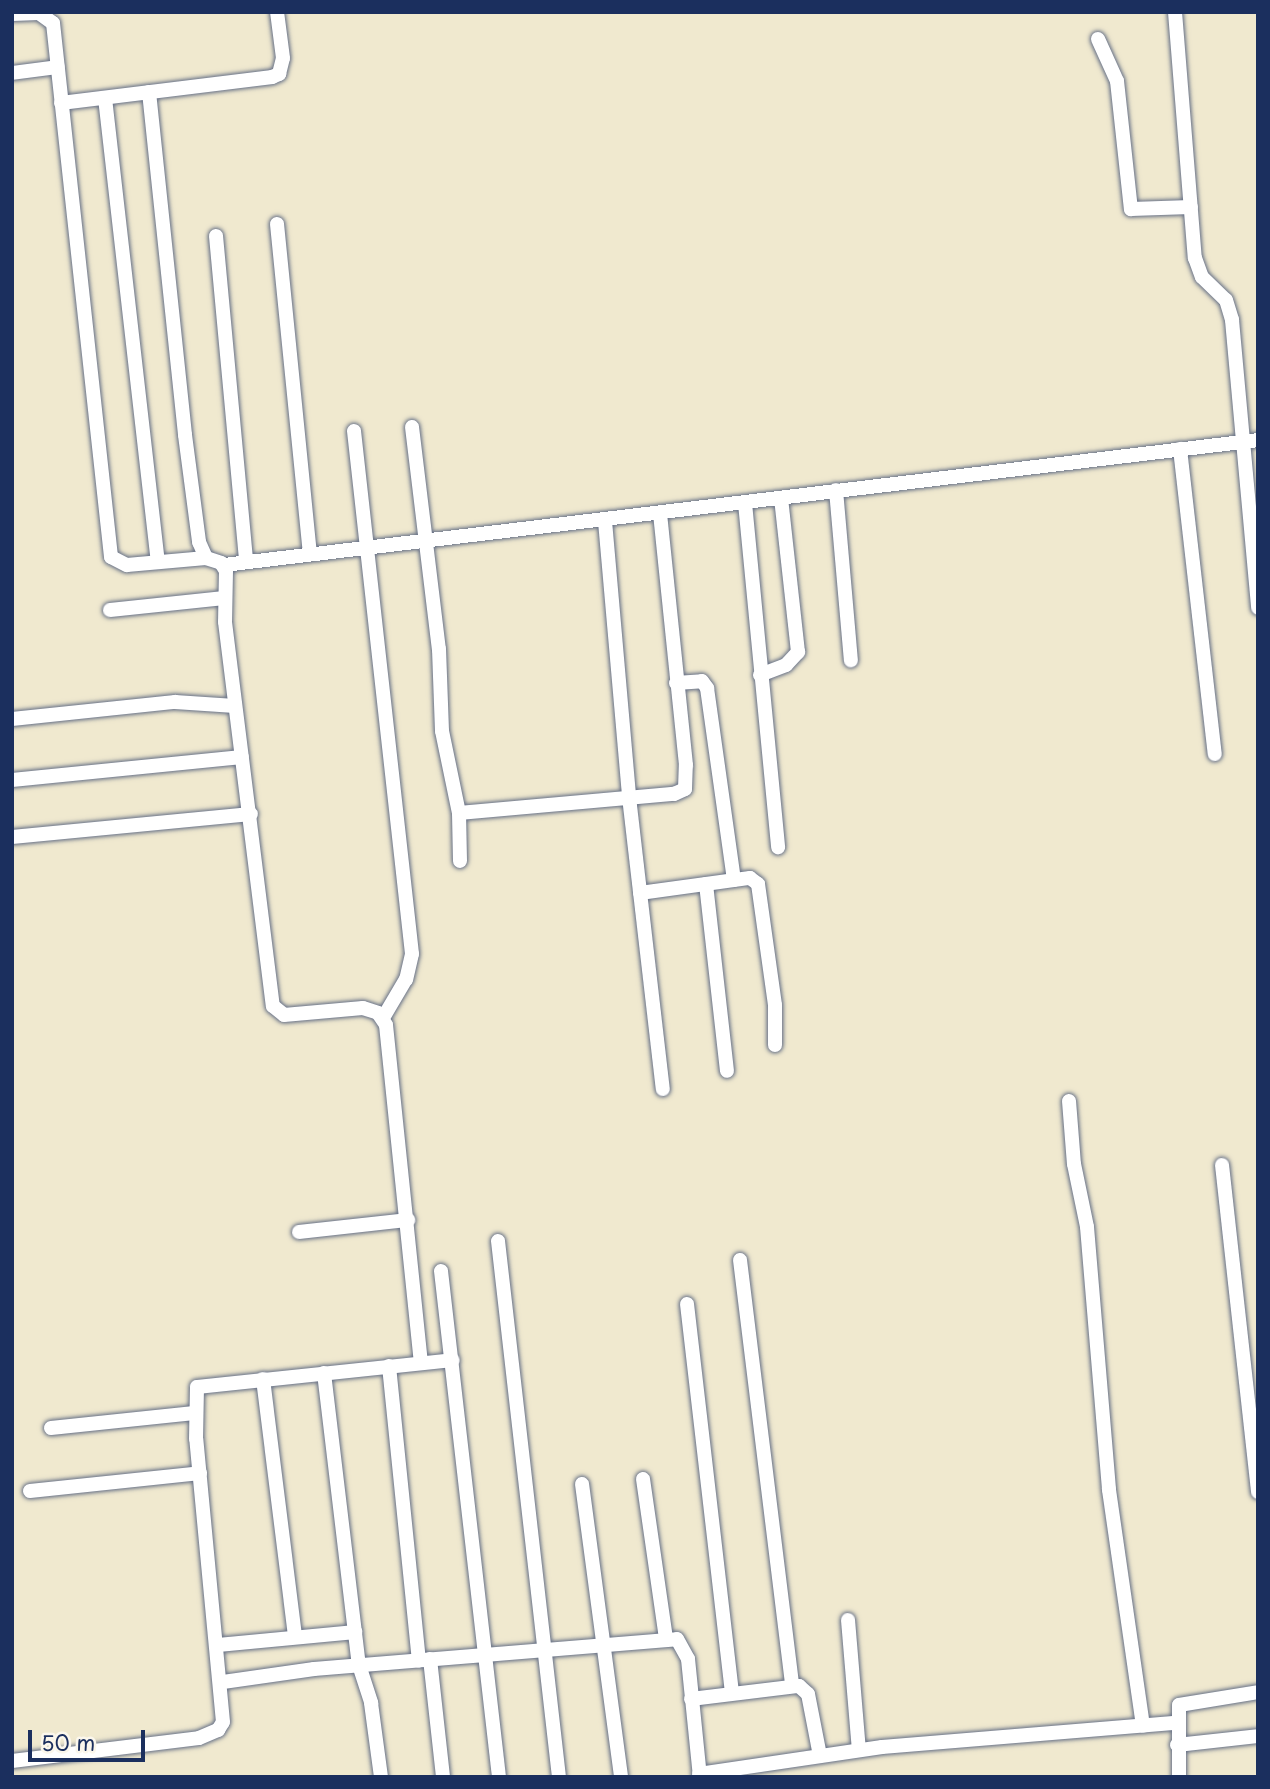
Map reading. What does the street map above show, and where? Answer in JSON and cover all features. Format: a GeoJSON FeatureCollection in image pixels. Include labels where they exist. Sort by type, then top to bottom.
{"type":"FeatureCollection","features":[{"type":"Feature","properties":{"kind":"street"},"geometry":{"type":"LineString","coordinates":[[61,103],[279,74],[283,58],[277,12]]}},
{"type":"Feature","properties":{"kind":"street"},"geometry":{"type":"LineString","coordinates":[[1175,12],[1197,267],[1230,309],[1250,441],[1258,608]]}},
{"type":"Feature","properties":{"kind":"street"},"geometry":{"type":"LineString","coordinates":[[12,14],[39,13],[50,19],[58,67],[108,549],[120,564],[206,558],[223,565],[246,560],[660,515],[836,490],[1250,441]]}},
{"type":"Feature","properties":{"kind":"street"},"geometry":{"type":"LineString","coordinates":[[1098,39],[1117,81],[1131,209],[1191,207]]}},
{"type":"Feature","properties":{"kind":"street"},"geometry":{"type":"LineString","coordinates":[[12,73],[58,67]]}},
{"type":"Feature","properties":{"kind":"street"},"geometry":{"type":"LineString","coordinates":[[149,92],[188,460],[199,542],[206,558]]}},
{"type":"Feature","properties":{"kind":"street"},"geometry":{"type":"LineString","coordinates":[[105,98],[158,562]]}},
{"type":"Feature","properties":{"kind":"street"},"geometry":{"type":"LineString","coordinates":[[277,224],[310,554]]}},
{"type":"Feature","properties":{"kind":"street"},"geometry":{"type":"LineString","coordinates":[[216,236],[246,560]]}},
{"type":"Feature","properties":{"kind":"street"},"geometry":{"type":"LineString","coordinates":[[412,427],[423,542],[439,649],[442,731],[459,813],[460,861]]}},
{"type":"Feature","properties":{"kind":"street"},"geometry":{"type":"LineString","coordinates":[[354,431],[412,954],[406,979],[383,1018],[408,1220],[421,1362]]}},
{"type":"Feature","properties":{"kind":"street"},"geometry":{"type":"LineString","coordinates":[[1180,449],[1215,754]]}},
{"type":"Feature","properties":{"kind":"street"},"geometry":{"type":"LineString","coordinates":[[836,490],[852,660]]}},
{"type":"Feature","properties":{"kind":"street"},"geometry":{"type":"LineString","coordinates":[[760,675],[786,665],[798,652],[781,498]]}},
{"type":"Feature","properties":{"kind":"street"},"geometry":{"type":"LineString","coordinates":[[745,503],[778,847]]}},
{"type":"Feature","properties":{"kind":"street"},"geometry":{"type":"LineString","coordinates":[[459,813],[674,794],[685,789],[686,765],[660,515]]}},
{"type":"Feature","properties":{"kind":"street"},"geometry":{"type":"LineString","coordinates":[[605,521],[629,797],[663,1089]]}},
{"type":"Feature","properties":{"kind":"street"},"geometry":{"type":"LineString","coordinates":[[223,565],[235,706],[251,814],[273,1006],[284,1015],[363,1008],[383,1018]]}},
{"type":"Feature","properties":{"kind":"street"},"geometry":{"type":"LineString","coordinates":[[110,610],[224,598]]}},
{"type":"Feature","properties":{"kind":"street"},"geometry":{"type":"LineString","coordinates":[[676,683],[702,681],[707,688],[734,880]]}},
{"type":"Feature","properties":{"kind":"street"},"geometry":{"type":"LineString","coordinates":[[12,719],[175,702],[235,706]]}},
{"type":"Feature","properties":{"kind":"street"},"geometry":{"type":"LineString","coordinates":[[12,780],[242,757]]}},
{"type":"Feature","properties":{"kind":"street"},"geometry":{"type":"LineString","coordinates":[[12,837],[251,814]]}},
{"type":"Feature","properties":{"kind":"street"},"geometry":{"type":"LineString","coordinates":[[640,894],[750,878],[758,884],[775,1004],[775,1045]]}},
{"type":"Feature","properties":{"kind":"street"},"geometry":{"type":"LineString","coordinates":[[706,884],[727,1071]]}},
{"type":"Feature","properties":{"kind":"street"},"geometry":{"type":"LineString","coordinates":[[1069,1101],[1074,1164],[1087,1227],[1109,1490],[1143,1727]]}},
{"type":"Feature","properties":{"kind":"street"},"geometry":{"type":"LineString","coordinates":[[1222,1164],[1258,1492]]}},
{"type":"Feature","properties":{"kind":"street"},"geometry":{"type":"LineString","coordinates":[[299,1232],[408,1220]]}},
{"type":"Feature","properties":{"kind":"street"},"geometry":{"type":"LineString","coordinates":[[498,1241],[559,1777]]}},
{"type":"Feature","properties":{"kind":"street"},"geometry":{"type":"LineString","coordinates":[[740,1260],[792,1686]]}},
{"type":"Feature","properties":{"kind":"street"},"geometry":{"type":"LineString","coordinates":[[441,1271],[499,1777]]}},
{"type":"Feature","properties":{"kind":"street"},"geometry":{"type":"LineString","coordinates":[[687,1304],[732,1693]]}},
{"type":"Feature","properties":{"kind":"street"},"geometry":{"type":"LineString","coordinates":[[12,1761],[211,1734],[223,1723],[223,1682],[194,1392],[202,1385],[453,1360]]}},
{"type":"Feature","properties":{"kind":"street"},"geometry":{"type":"LineString","coordinates":[[389,1366],[425,1660],[443,1777]]}},
{"type":"Feature","properties":{"kind":"street"},"geometry":{"type":"LineString","coordinates":[[324,1373],[359,1665],[371,1703],[381,1777]]}},
{"type":"Feature","properties":{"kind":"street"},"geometry":{"type":"LineString","coordinates":[[263,1379],[295,1637]]}},
{"type":"Feature","properties":{"kind":"street"},"geometry":{"type":"LineString","coordinates":[[51,1428],[194,1413]]}},
{"type":"Feature","properties":{"kind":"street"},"geometry":{"type":"LineString","coordinates":[[30,1491],[200,1473]]}},
{"type":"Feature","properties":{"kind":"street"},"geometry":{"type":"LineString","coordinates":[[643,1479],[666,1638]]}},
{"type":"Feature","properties":{"kind":"street"},"geometry":{"type":"LineString","coordinates":[[583,1484],[621,1777]]}},
{"type":"Feature","properties":{"kind":"street"},"geometry":{"type":"LineString","coordinates":[[848,1620],[859,1750]]}},
{"type":"Feature","properties":{"kind":"street"},"geometry":{"type":"LineString","coordinates":[[218,1645],[355,1632]]}},
{"type":"Feature","properties":{"kind":"street"},"geometry":{"type":"LineString","coordinates":[[223,1682],[359,1665],[677,1639],[686,1650],[699,1775],[859,1750],[1176,1723]]}},
{"type":"Feature","properties":{"kind":"street"},"geometry":{"type":"LineString","coordinates":[[691,1699],[792,1686],[807,1694],[820,1756]]}},
{"type":"Feature","properties":{"kind":"street"},"geometry":{"type":"LineString","coordinates":[[1180,1777],[1176,1723],[1182,1703],[1258,1692]]}},
{"type":"Feature","properties":{"kind":"street"},"geometry":{"type":"LineString","coordinates":[[1177,1745],[1258,1735]]}}]}
